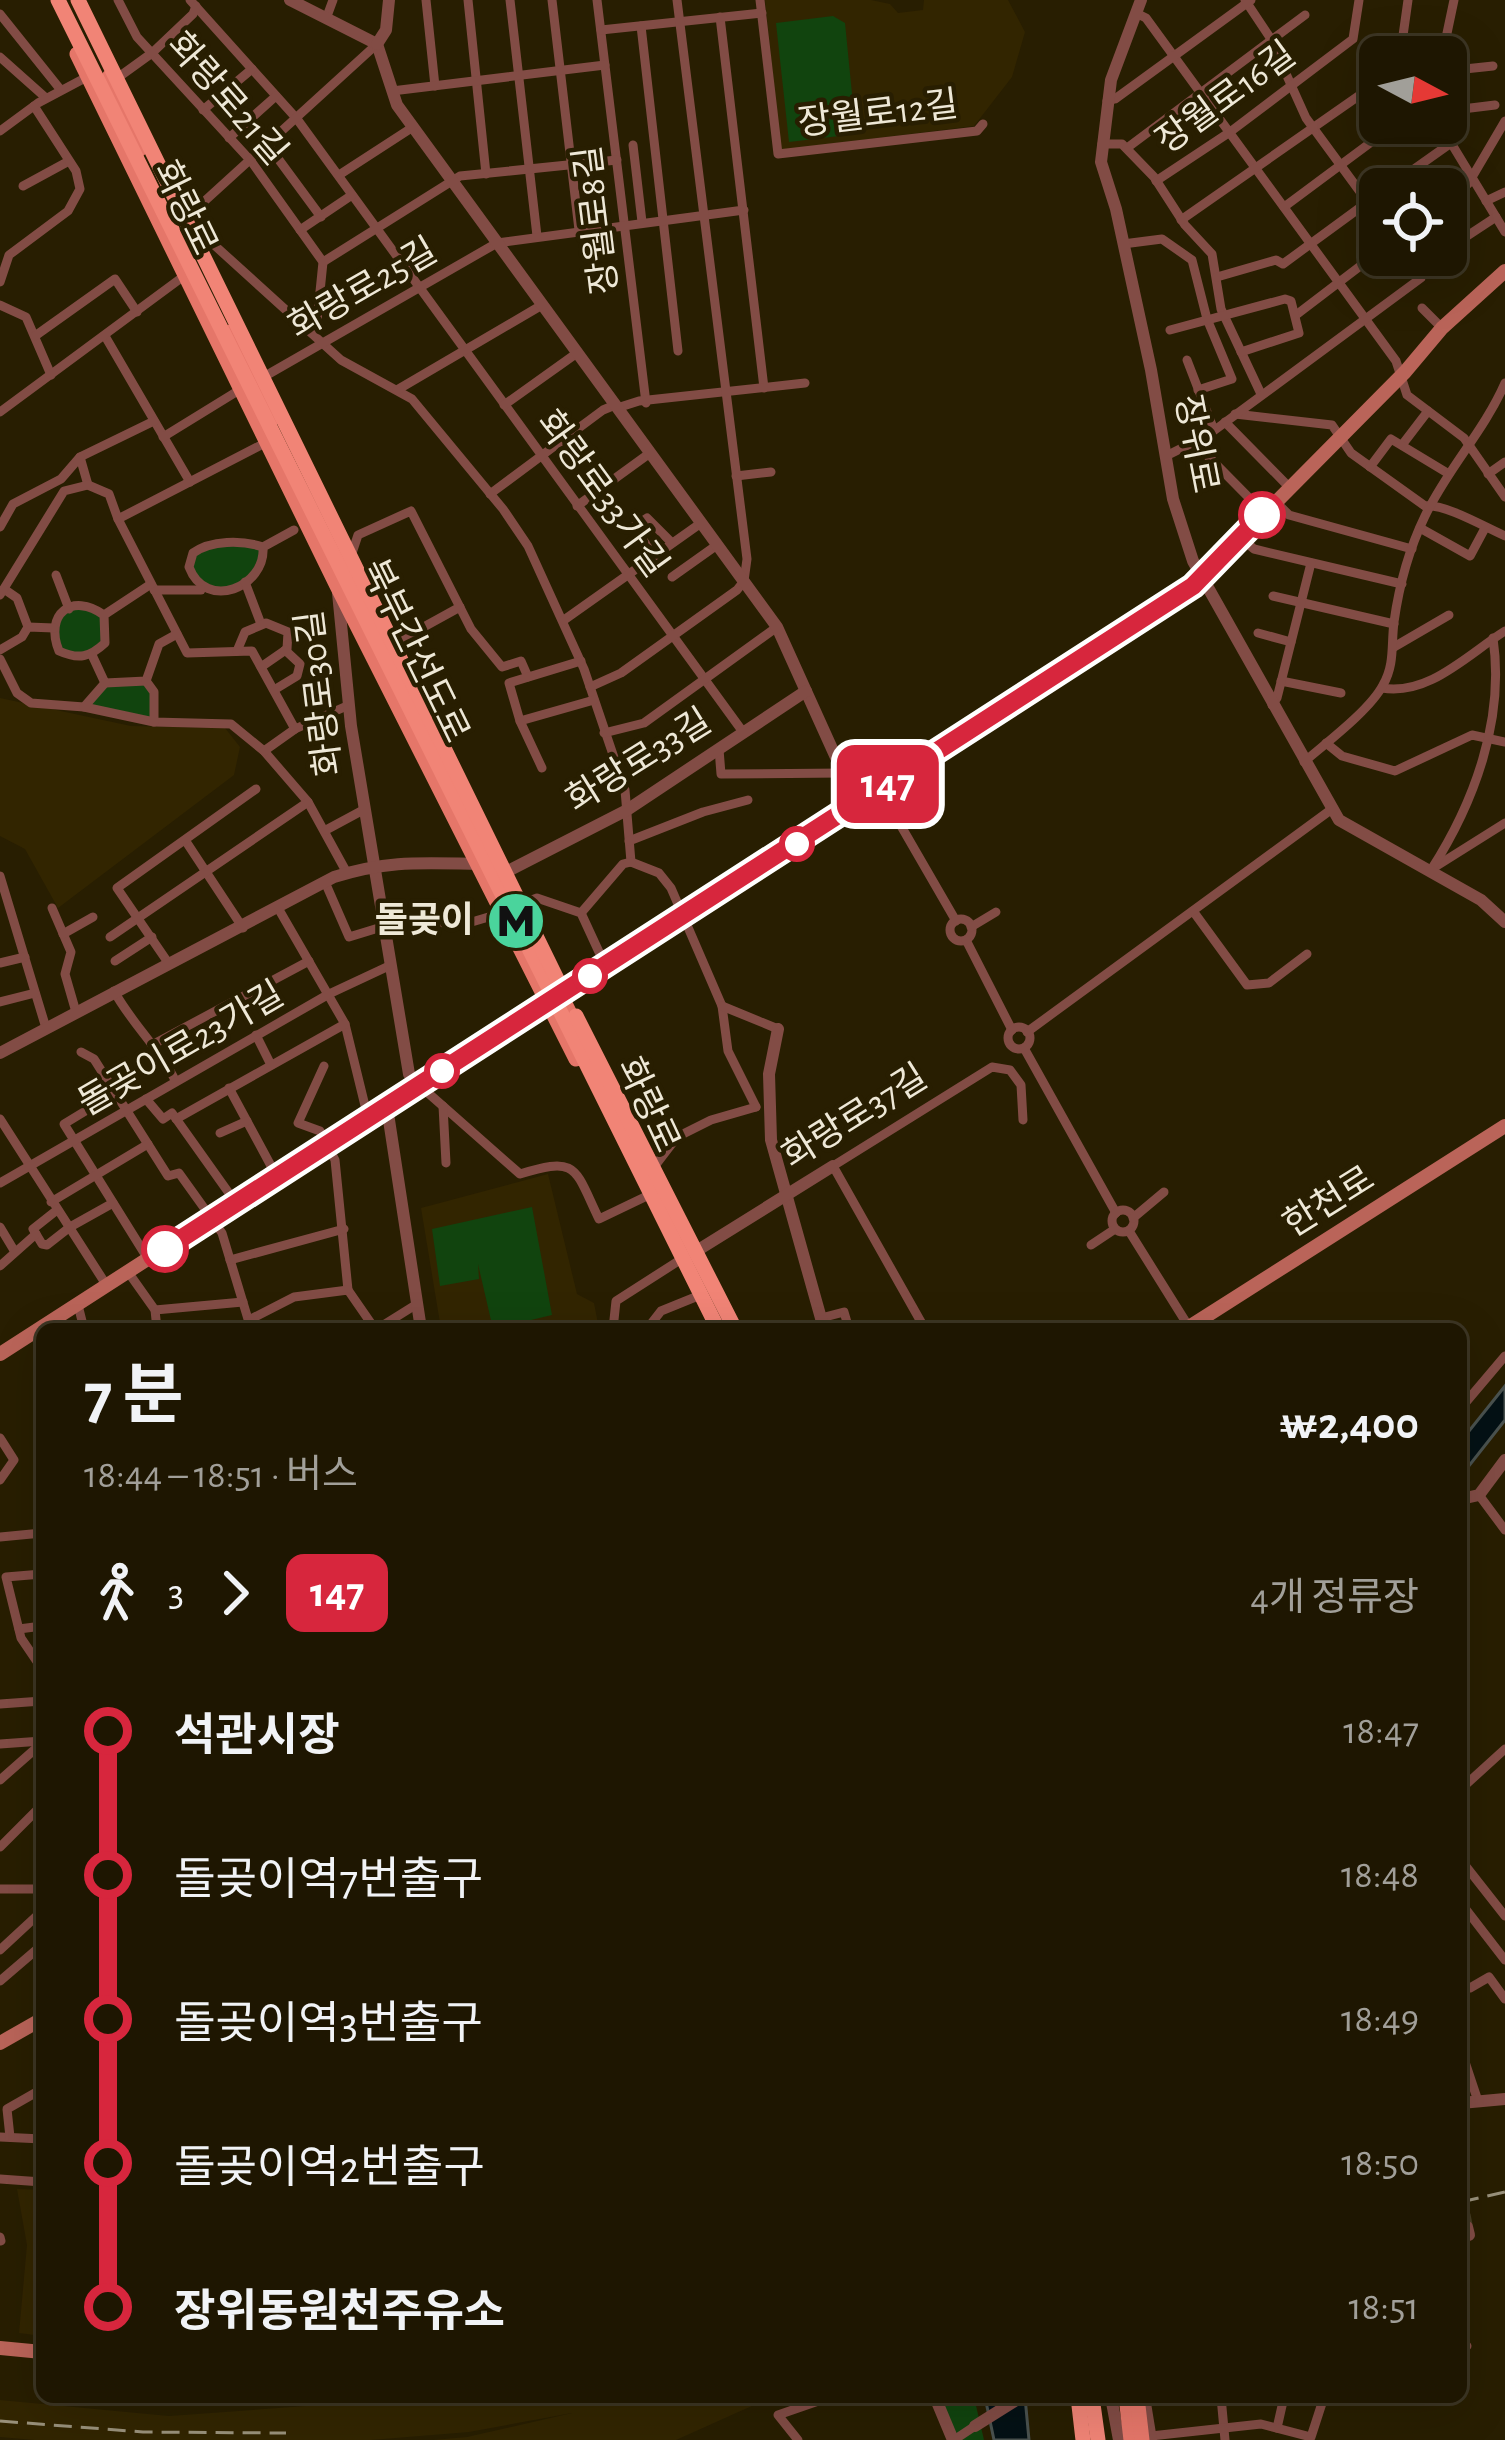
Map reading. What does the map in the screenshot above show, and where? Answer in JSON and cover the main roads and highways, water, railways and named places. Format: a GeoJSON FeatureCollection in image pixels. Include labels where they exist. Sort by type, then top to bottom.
{"type":"FeatureCollection","features":[{"type":"Feature","properties":{"kind":"highway","name":"북부간선도로"},"geometry":{"type":"LineString","coordinates":[[54,0],[721,1323]]}},
{"type":"Feature","properties":{"kind":"highway","name":"북부간선도로"},"geometry":{"type":"LineString","coordinates":[[74,0],[721,1323]]}},
{"type":"Feature","properties":{"kind":"highway"},"geometry":{"type":"LineString","coordinates":[[1079,2403],[1083,2440]]}},
{"type":"Feature","properties":{"kind":"highway"},"geometry":{"type":"LineString","coordinates":[[1093,2403],[1098,2440]]}},
{"type":"Feature","properties":{"kind":"main road","name":"화랑로"},"geometry":{"type":"LineString","coordinates":[[54,0],[87,77],[113,111],[177,225],[248,385],[478,864],[509,910],[647,1174],[698,1296],[719,1323]]}},
{"type":"Feature","properties":{"kind":"main road","name":"화랑로"},"geometry":{"type":"LineString","coordinates":[[74,0],[112,81],[113,111],[184,276],[248,385],[267,442],[326,541]]}},
{"type":"Feature","properties":{"kind":"main road"},"geometry":{"type":"LineString","coordinates":[[49,1323],[1202,578],[1403,374],[1442,328],[1505,271]]}},
{"type":"Feature","properties":{"kind":"main road","name":"화랑로"},"geometry":{"type":"LineString","coordinates":[[338,574],[388,647],[500,875],[509,910]]}},
{"type":"Feature","properties":{"kind":"main road","name":"화랑로"},"geometry":{"type":"LineString","coordinates":[[554,1000],[647,1196],[721,1323]]}},
{"type":"Feature","properties":{"kind":"main road","name":"한천로"},"geometry":{"type":"LineString","coordinates":[[1195,1323],[1505,1126]]}},
{"type":"Feature","properties":{"kind":"main road"},"geometry":{"type":"LineString","coordinates":[[0,1354],[36,1331]]}},
{"type":"Feature","properties":{"kind":"main road"},"geometry":{"type":"LineString","coordinates":[[0,2043],[36,2022]]}},
{"type":"Feature","properties":{"kind":"main road"},"geometry":{"type":"LineString","coordinates":[[0,2348],[36,2352]]}},
{"type":"Feature","properties":{"kind":"main road"},"geometry":{"type":"LineString","coordinates":[[1123,2439],[1137,2403]]}},
{"type":"Feature","properties":{"kind":"main road"},"geometry":{"type":"LineString","coordinates":[[1139,2403],[1148,2439]]}},
{"type":"Feature","properties":{"kind":"railway"},"geometry":{"type":"LineString","coordinates":[[1467,2201],[1505,2192]]}},
{"type":"Feature","properties":{"kind":"railway"},"geometry":{"type":"LineString","coordinates":[[0,2421],[143,2432],[286,2433]]}},
{"type":"Feature","properties":{"kind":"place","name":"돌곶이"},"geometry":{"type":"Point","coordinates":[516,921]}}]}
